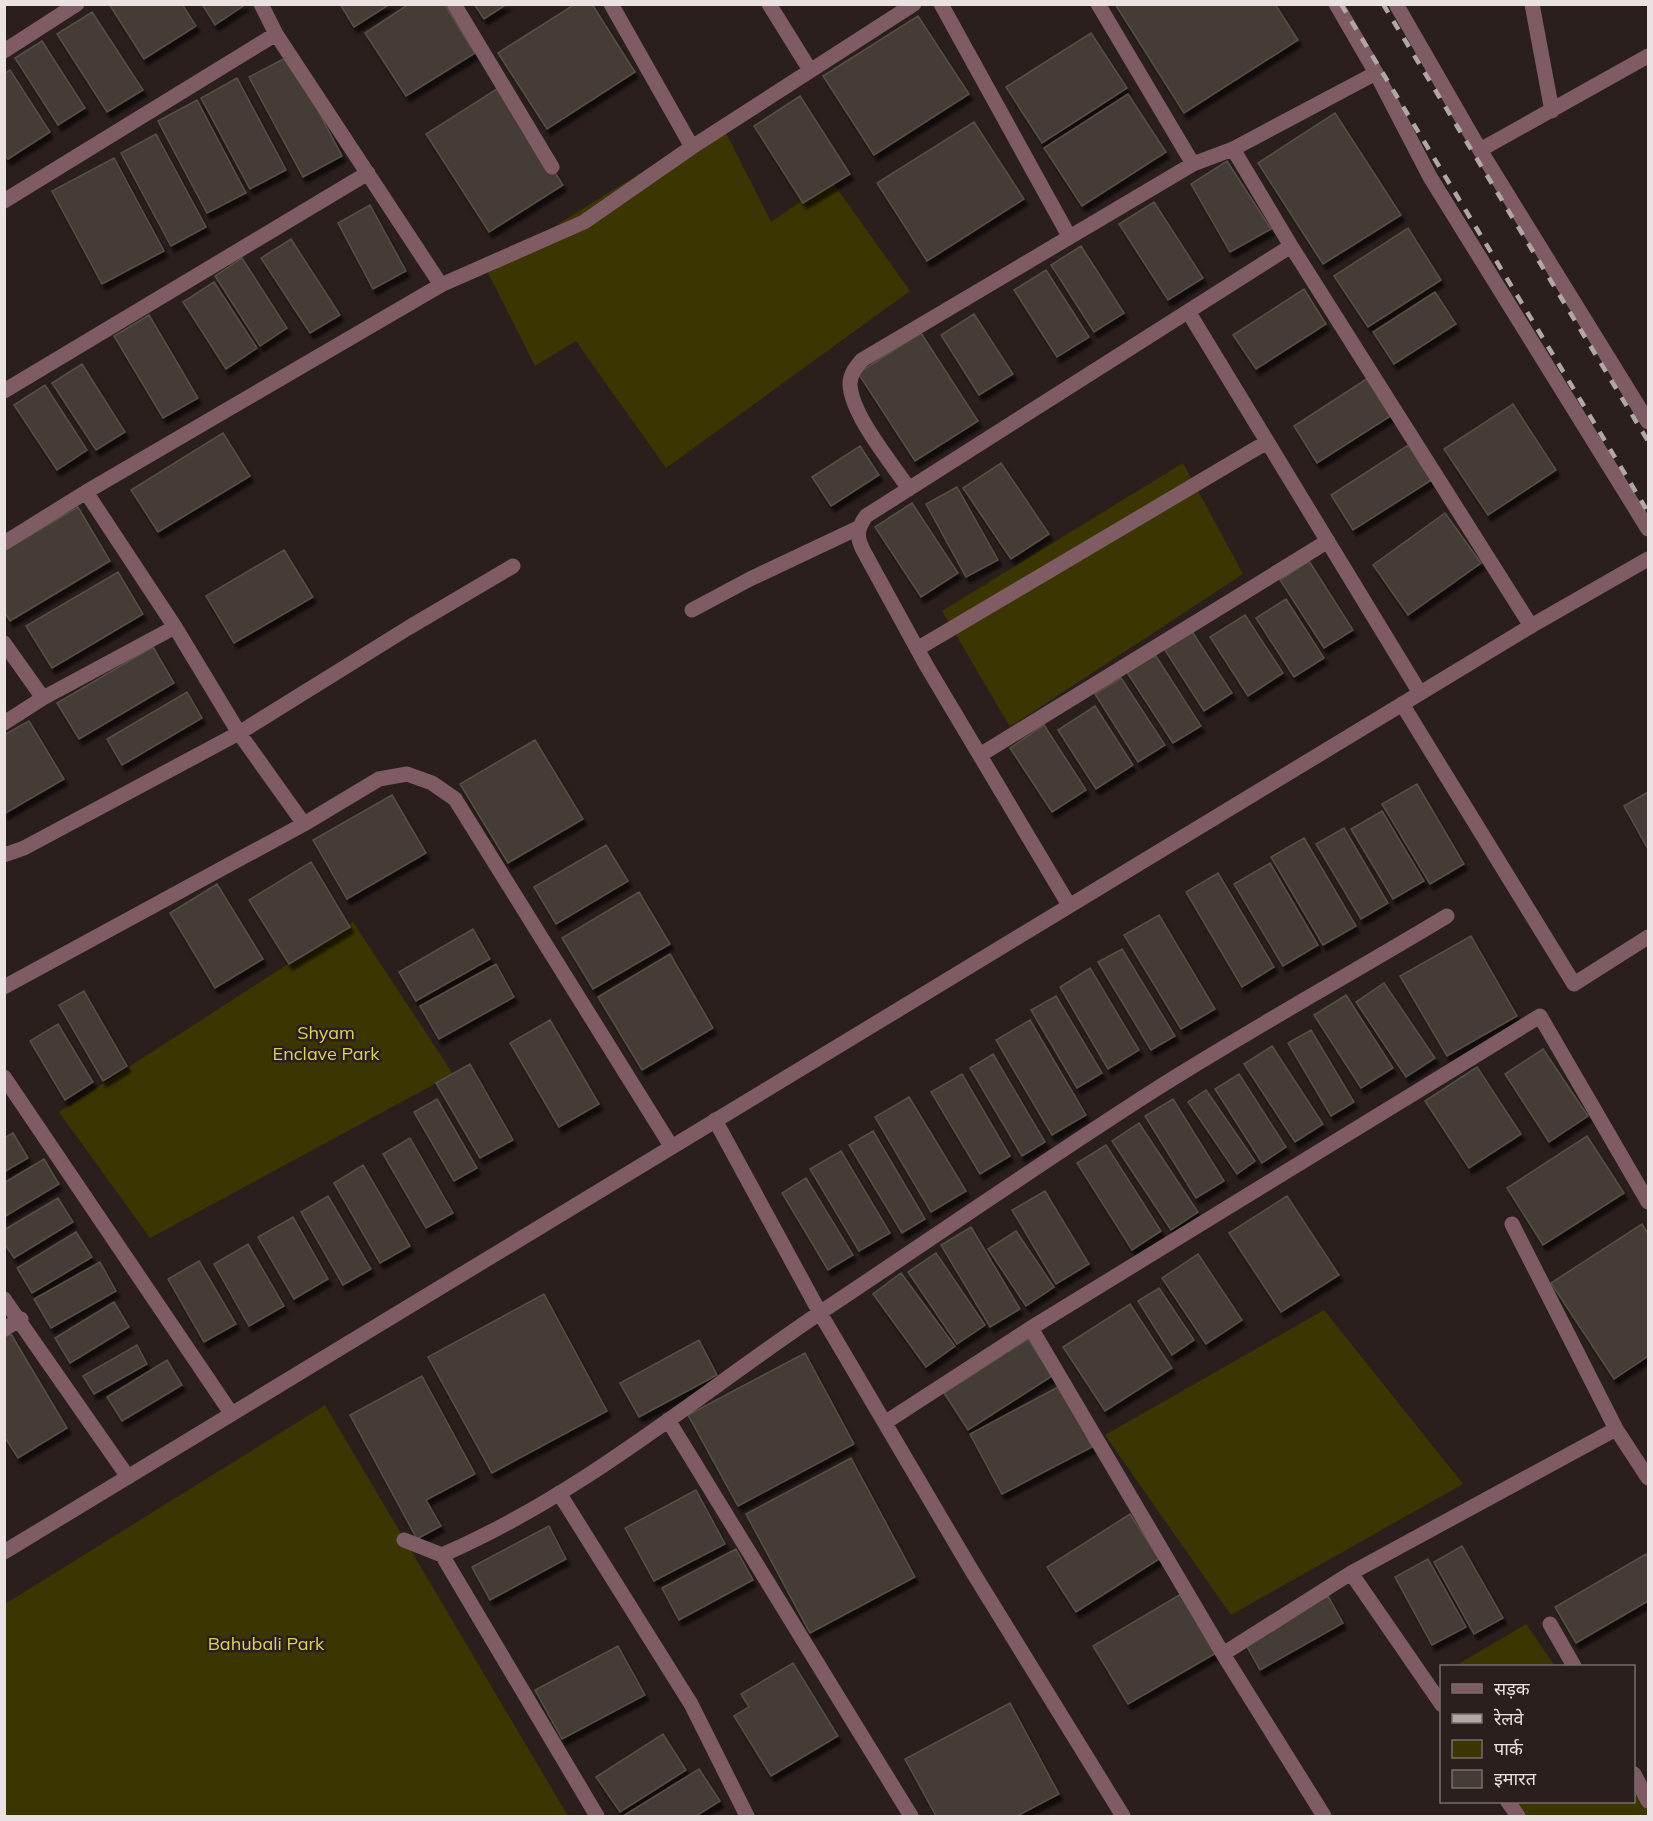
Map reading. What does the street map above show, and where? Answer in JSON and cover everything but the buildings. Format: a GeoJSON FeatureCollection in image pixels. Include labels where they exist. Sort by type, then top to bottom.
{"type":"FeatureCollection","features":[{"type":"Feature","properties":{"kind":"street"},"geometry":{"type":"LineString","coordinates":[[4,51],[77,4]]}},
{"type":"Feature","properties":{"kind":"street"},"geometry":{"type":"LineString","coordinates":[[261,4],[276,34],[441,285]]}},
{"type":"Feature","properties":{"kind":"street"},"geometry":{"type":"LineString","coordinates":[[454,4],[552,167]]}},
{"type":"Feature","properties":{"kind":"street"},"geometry":{"type":"LineString","coordinates":[[611,4],[692,147]]}},
{"type":"Feature","properties":{"kind":"street"},"geometry":{"type":"LineString","coordinates":[[769,4],[810,70]]}},
{"type":"Feature","properties":{"kind":"street"},"geometry":{"type":"LineString","coordinates":[[4,543],[86,492],[441,285],[584,222],[692,147],[914,4]]}},
{"type":"Feature","properties":{"kind":"street"},"geometry":{"type":"LineString","coordinates":[[941,4],[1069,236]]}},
{"type":"Feature","properties":{"kind":"street"},"geometry":{"type":"LineString","coordinates":[[1098,4],[1193,164]]}},
{"type":"Feature","properties":{"kind":"street"},"geometry":{"type":"LineString","coordinates":[[1336,4],[1430,177],[1648,529]]}},
{"type":"Feature","properties":{"kind":"street"},"geometry":{"type":"LineString","coordinates":[[1396,4],[1480,150],[1648,422]]}},
{"type":"Feature","properties":{"kind":"street"},"geometry":{"type":"LineString","coordinates":[[1532,4],[1552,111]]}},
{"type":"Feature","properties":{"kind":"street"},"geometry":{"type":"LineString","coordinates":[[4,201],[276,34]]}},
{"type":"Feature","properties":{"kind":"street"},"geometry":{"type":"LineString","coordinates":[[1480,150],[1648,56]]}},
{"type":"Feature","properties":{"kind":"street"},"geometry":{"type":"LineString","coordinates":[[909,489],[860,417],[850,382],[854,369],[862,360],[1193,164],[1233,149],[1376,74]]}},
{"type":"Feature","properties":{"kind":"street"},"geometry":{"type":"LineString","coordinates":[[1233,149],[1531,626]]}},
{"type":"Feature","properties":{"kind":"street"},"geometry":{"type":"LineString","coordinates":[[4,391],[368,173]]}},
{"type":"Feature","properties":{"kind":"street"},"geometry":{"type":"LineString","coordinates":[[692,610],[750,579],[858,528],[866,516],[1292,246]]}},
{"type":"Feature","properties":{"kind":"street"},"geometry":{"type":"LineString","coordinates":[[1189,313],[1420,693]]}},
{"type":"Feature","properties":{"kind":"street"},"geometry":{"type":"LineString","coordinates":[[917,649],[1268,442]]}},
{"type":"Feature","properties":{"kind":"street"},"geometry":{"type":"LineString","coordinates":[[86,492],[175,627],[239,733],[304,824]]}},
{"type":"Feature","properties":{"kind":"street"},"geometry":{"type":"LineString","coordinates":[[858,528],[858,540],[917,649],[1070,905]]}},
{"type":"Feature","properties":{"kind":"street"},"geometry":{"type":"LineString","coordinates":[[980,755],[1328,541]]}},
{"type":"Feature","properties":{"kind":"street"},"geometry":{"type":"LineString","coordinates":[[4,1552],[1531,626],[1648,560]]}},
{"type":"Feature","properties":{"kind":"street"},"geometry":{"type":"LineString","coordinates":[[4,855],[24,848],[239,733],[513,566]]}},
{"type":"Feature","properties":{"kind":"street"},"geometry":{"type":"LineString","coordinates":[[4,723],[43,698],[175,627]]}},
{"type":"Feature","properties":{"kind":"street"},"geometry":{"type":"LineString","coordinates":[[4,643],[43,698]]}},
{"type":"Feature","properties":{"kind":"street"},"geometry":{"type":"LineString","coordinates":[[1402,704],[1574,984],[1648,938]]}},
{"type":"Feature","properties":{"kind":"street"},"geometry":{"type":"LineString","coordinates":[[4,987],[304,824],[379,779],[407,774],[432,783],[454,799],[671,1146]]}},
{"type":"Feature","properties":{"kind":"street"},"geometry":{"type":"LineString","coordinates":[[442,1555],[474,1541],[559,1493],[820,1313],[1155,1091],[1447,916]]}},
{"type":"Feature","properties":{"kind":"street"},"geometry":{"type":"LineString","coordinates":[[886,1422],[1030,1328],[1539,1016],[1648,1202]]}},
{"type":"Feature","properties":{"kind":"street"},"geometry":{"type":"LineString","coordinates":[[4,1077],[231,1413]]}},
{"type":"Feature","properties":{"kind":"street"},"geometry":{"type":"LineString","coordinates":[[715,1120],[820,1313],[972,1571],[1123,1816]]}},
{"type":"Feature","properties":{"kind":"street"},"geometry":{"type":"LineString","coordinates":[[1512,1224],[1616,1429],[1648,1478]]}},
{"type":"Feature","properties":{"kind":"street"},"geometry":{"type":"LineString","coordinates":[[4,1299],[21,1319],[128,1477]]}},
{"type":"Feature","properties":{"kind":"street"},"geometry":{"type":"LineString","coordinates":[[4,1329],[21,1319]]}},
{"type":"Feature","properties":{"kind":"street"},"geometry":{"type":"LineString","coordinates":[[1030,1328],[1223,1654],[1323,1816]]}},
{"type":"Feature","properties":{"kind":"street"},"geometry":{"type":"LineString","coordinates":[[668,1420],[911,1816]]}},
{"type":"Feature","properties":{"kind":"street"},"geometry":{"type":"LineString","coordinates":[[1223,1654],[1351,1573],[1616,1429]]}},
{"type":"Feature","properties":{"kind":"street"},"geometry":{"type":"LineString","coordinates":[[559,1493],[692,1704],[747,1816]]}},
{"type":"Feature","properties":{"kind":"street"},"geometry":{"type":"LineString","coordinates":[[404,1540],[442,1555],[597,1816]]}},
{"type":"Feature","properties":{"kind":"street"},"geometry":{"type":"LineString","coordinates":[[1351,1573],[1440,1702]]}},
{"type":"Feature","properties":{"kind":"street"},"geometry":{"type":"LineString","coordinates":[[1550,1624],[1573,1665]]}},
{"type":"Feature","properties":{"kind":"street"},"geometry":{"type":"LineString","coordinates":[[1635,1776],[1648,1801]]}},
{"type":"Feature","properties":{"kind":"street"},"geometry":{"type":"LineString","coordinates":[[1509,1803],[1518,1816]]}},
{"type":"Feature","properties":{"kind":"green space"},"geometry":{"type":"Polygon","coordinates":[[[721,123],[771,222],[831,180],[910,291],[666,468],[576,341],[535,366],[486,269],[721,123]]]}},
{"type":"Feature","properties":{"kind":"green space"},"geometry":{"type":"Polygon","coordinates":[[[1183,463],[1243,574],[1010,727],[942,611],[1183,463]]]}},
{"type":"Feature","properties":{"kind":"green space","name":"Shyam Enclave Park"},"geometry":{"type":"Polygon","coordinates":[[[353,922],[453,1074],[150,1238],[59,1112],[353,922]]]}},
{"type":"Feature","properties":{"kind":"green space"},"geometry":{"type":"Polygon","coordinates":[[[1324,1310],[1463,1484],[1231,1615],[1105,1435],[1324,1310]]]}},
{"type":"Feature","properties":{"kind":"green space","name":"Bahubali Park"},"geometry":{"type":"Polygon","coordinates":[[[325,1405],[568,1816],[5,1816],[5,1604],[325,1405]]]}},
{"type":"Feature","properties":{"kind":"green space"},"geometry":{"type":"Polygon","coordinates":[[[1526,1624],[1554,1665],[1457,1665],[1526,1624]]]}},
{"type":"Feature","properties":{"kind":"green space"},"geometry":{"type":"Polygon","coordinates":[[[1635,1787],[1648,1808],[1648,1816],[1518,1816],[1510,1803],[1635,1803],[1635,1787]]]}},
{"type":"Feature","properties":{"kind":"railway"},"geometry":{"type":"LineString","coordinates":[[1341,4],[1648,512]]}},
{"type":"Feature","properties":{"kind":"railway"},"geometry":{"type":"LineString","coordinates":[[1383,4],[1648,441]]}}]}
